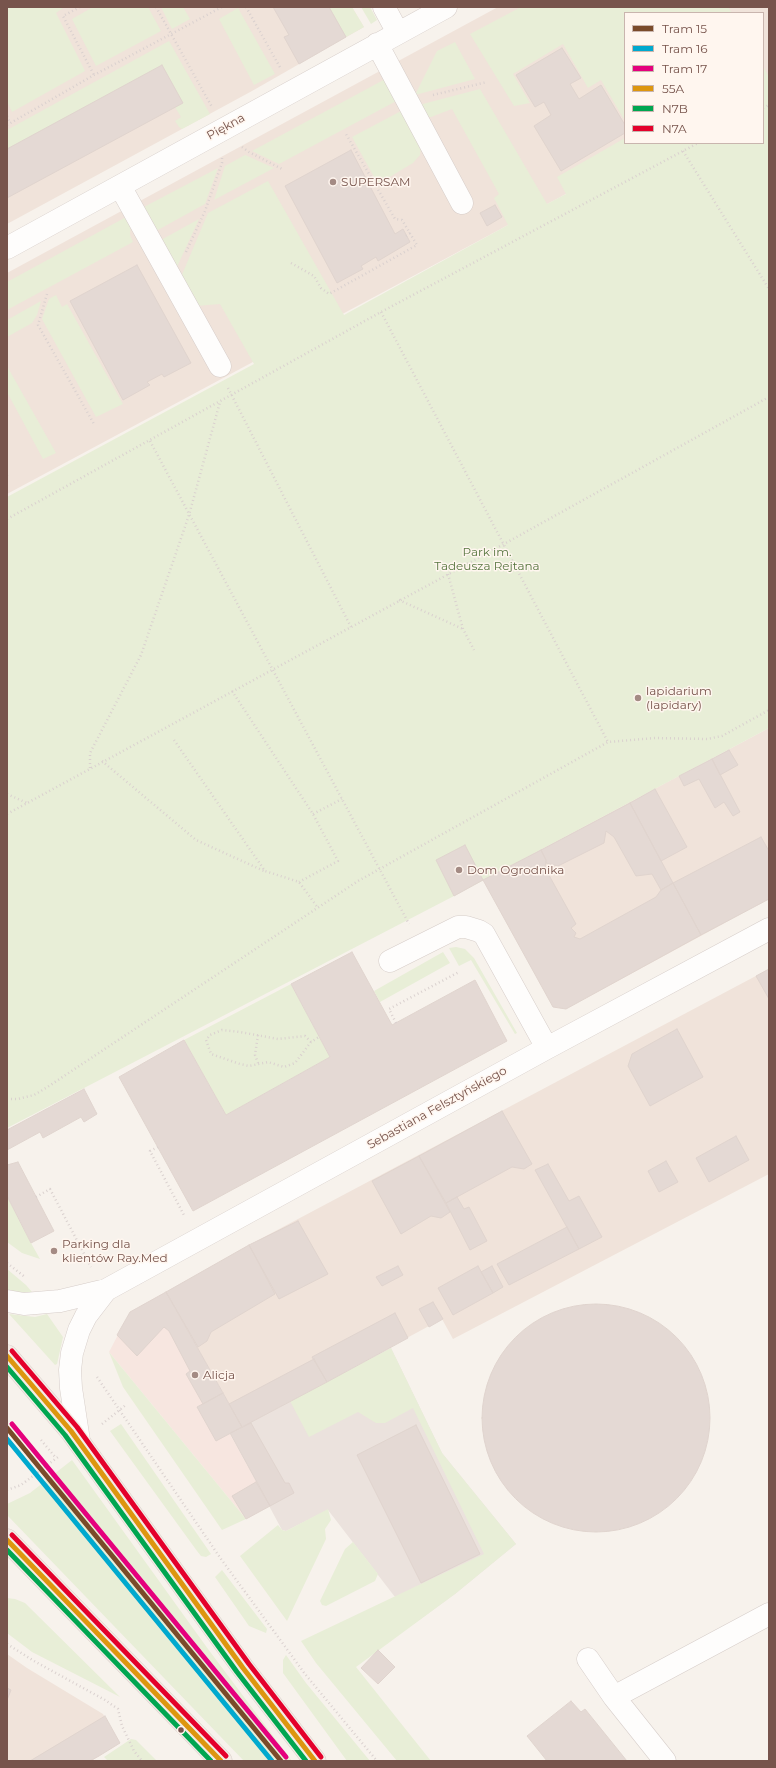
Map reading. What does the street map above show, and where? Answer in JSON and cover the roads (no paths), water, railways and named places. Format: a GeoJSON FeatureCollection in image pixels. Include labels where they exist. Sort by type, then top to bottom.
{"type":"FeatureCollection","features":[{"type":"Feature","properties":{"kind":"main road"},"geometry":{"type":"LineString","coordinates":[[7,1356],[50,1405],[79,1442],[243,1668],[315,1761]]}},
{"type":"Feature","properties":{"kind":"main road"},"geometry":{"type":"LineString","coordinates":[[8,1543],[221,1761]]}},
{"type":"Feature","properties":{"kind":"street"},"geometry":{"type":"LineString","coordinates":[[384,7],[398,32]]}},
{"type":"Feature","properties":{"kind":"street","name":"Piękna"},"geometry":{"type":"LineString","coordinates":[[7,248],[446,7]]}},
{"type":"Feature","properties":{"kind":"street"},"geometry":{"type":"LineString","coordinates":[[377,44],[406,101],[462,203]]}},
{"type":"Feature","properties":{"kind":"street"},"geometry":{"type":"LineString","coordinates":[[120,186],[220,366]]}},
{"type":"Feature","properties":{"kind":"street"},"geometry":{"type":"LineString","coordinates":[[390,961],[458,927],[466,927],[479,931],[484,934],[547,1048]]}},
{"type":"Feature","properties":{"kind":"street","name":"Sebastiana Felsztyńskiego"},"geometry":{"type":"LineString","coordinates":[[7,1301],[24,1304],[46,1303],[106,1290],[547,1048],[769,929]]}},
{"type":"Feature","properties":{"kind":"street","name":"Sebastiana Felsztyńskiego"},"geometry":{"type":"LineString","coordinates":[[79,1442],[70,1370],[74,1344],[78,1330],[86,1316],[106,1290]]}},
{"type":"Feature","properties":{"kind":"street"},"geometry":{"type":"LineString","coordinates":[[614,1697],[769,1614]]}},
{"type":"Feature","properties":{"kind":"street"},"geometry":{"type":"LineString","coordinates":[[588,1659],[614,1697],[665,1761]]}},
{"type":"Feature","properties":{"kind":"tram line","name":"17"},"geometry":{"type":"LineString","coordinates":[[12,1424],[286,1757]]}},
{"type":"Feature","properties":{"kind":"tram line","name":"15"},"geometry":{"type":"LineString","coordinates":[[7,1428],[281,1761]]}},
{"type":"Feature","properties":{"kind":"tram line","name":"16"},"geometry":{"type":"LineString","coordinates":[[7,1439],[272,1761]]}},
{"type":"Feature","properties":{"kind":"place","name":"SUPERSAM"},"geometry":{"type":"Point","coordinates":[333,182]}},
{"type":"Feature","properties":{"kind":"place","name":"lapidarium (lapidary)"},"geometry":{"type":"Point","coordinates":[638,698]}},
{"type":"Feature","properties":{"kind":"place","name":"Dom Ogrodnika"},"geometry":{"type":"Point","coordinates":[459,870]}},
{"type":"Feature","properties":{"kind":"place","name":"Parking dla klientów Ray.Med"},"geometry":{"type":"Point","coordinates":[54,1251]}},
{"type":"Feature","properties":{"kind":"place","name":"Alicja"},"geometry":{"type":"Point","coordinates":[195,1375]}},
{"type":"Feature","properties":{"kind":"park label","name":"Park im. Tadeusza Rejtana"},"geometry":{"type":"Point","coordinates":[487,559]}}]}
